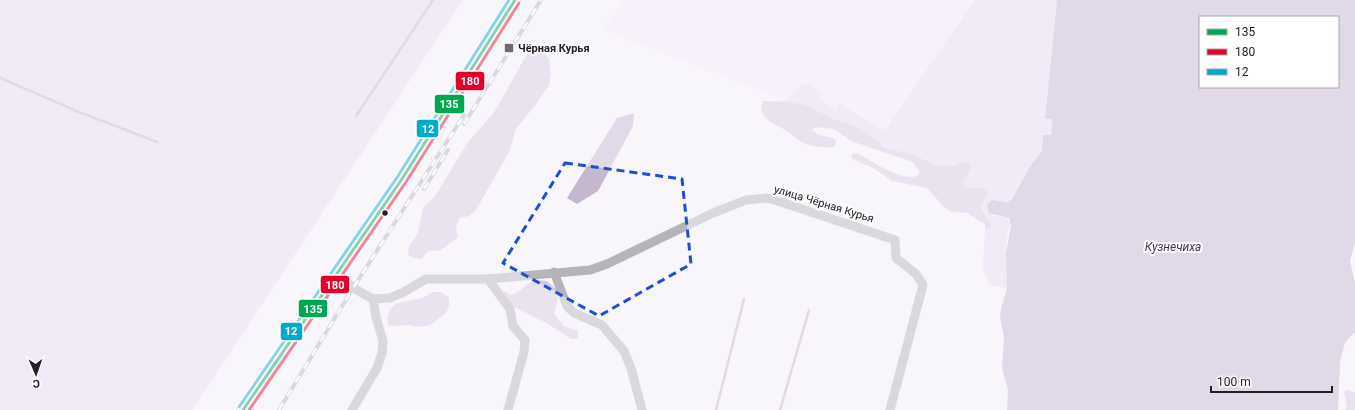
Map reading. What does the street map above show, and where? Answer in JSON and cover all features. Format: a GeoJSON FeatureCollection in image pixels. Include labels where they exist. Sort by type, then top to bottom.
{"type":"FeatureCollection","features":[{"type":"Feature","properties":{"kind":"main road"},"geometry":{"type":"LineString","coordinates":[[243,410],[402,179],[515,0]]}},
{"type":"Feature","properties":{"kind":"street","name":"улица Чёрная Курья"},"geometry":{"type":"LineString","coordinates":[[554,272],[590,270],[607,264],[713,213],[746,200],[767,198],[833,218],[895,240],[896,258],[920,279],[923,285],[890,410]]}},
{"type":"Feature","properties":{"kind":"street"},"geometry":{"type":"LineString","coordinates":[[338,273],[353,288],[373,299],[390,298],[426,279],[488,279],[554,272],[567,306],[574,314],[602,325],[624,351],[631,368],[642,410]]}},
{"type":"Feature","properties":{"kind":"street"},"geometry":{"type":"LineString","coordinates":[[488,279],[510,309],[513,326],[525,340],[524,352],[508,410]]}},
{"type":"Feature","properties":{"kind":"street"},"geometry":{"type":"LineString","coordinates":[[352,410],[377,368],[382,353],[383,341],[376,317],[373,299]]}},
{"type":"Feature","properties":{"kind":"highlighted area"},"geometry":{"type":"Polygon","coordinates":[[[565,163],[682,179],[691,264],[599,316],[503,263],[565,163]]]}},
{"type":"Feature","properties":{"kind":"shaded area"},"geometry":{"type":"Polygon","coordinates":[[[0,0],[463,0],[192,410],[0,410],[0,0]]]}},
{"type":"Feature","properties":{"kind":"shaded area"},"geometry":{"type":"Polygon","coordinates":[[[622,0],[1022,0],[996,182],[604,30],[622,0]]]}},
{"type":"Feature","properties":{"kind":"shaded area"},"geometry":{"type":"Polygon","coordinates":[[[975,0],[1057,0],[1045,118],[1052,119],[1051,135],[1043,135],[1042,151],[1031,165],[1012,199],[1006,201],[992,201],[987,204],[994,216],[1006,217],[1010,222],[1006,244],[1007,288],[989,285],[983,267],[985,229],[989,229],[988,220],[983,209],[986,197],[982,187],[967,189],[964,186],[965,177],[971,169],[957,163],[954,166],[935,165],[914,155],[896,151],[878,143],[855,126],[838,121],[801,104],[782,102],[795,93],[801,85],[808,84],[821,92],[818,98],[836,110],[840,104],[885,130],[975,0]]]}},
{"type":"Feature","properties":{"kind":"shaded area"},"geometry":{"type":"Polygon","coordinates":[[[533,49],[541,50],[549,59],[551,74],[549,85],[516,129],[510,150],[476,210],[469,216],[459,218],[456,229],[458,237],[440,251],[430,251],[426,253],[422,259],[413,258],[408,255],[409,247],[418,233],[423,208],[435,196],[468,142],[495,111],[527,54],[533,49]]]}},
{"type":"Feature","properties":{"kind":"shaded area"},"geometry":{"type":"Polygon","coordinates":[[[763,101],[792,102],[805,105],[838,121],[855,126],[886,148],[914,155],[935,165],[954,166],[962,162],[971,165],[964,186],[967,189],[976,187],[984,188],[988,193],[982,205],[982,210],[991,225],[989,229],[985,229],[985,224],[967,213],[952,212],[944,207],[927,188],[892,181],[875,169],[851,158],[853,153],[857,154],[896,174],[912,177],[919,175],[919,171],[913,162],[851,141],[834,129],[815,127],[812,130],[819,135],[833,138],[836,141],[835,146],[821,147],[805,143],[772,123],[764,116],[761,107],[763,101]]]}},
{"type":"Feature","properties":{"kind":"shaded area"},"geometry":{"type":"Polygon","coordinates":[[[536,280],[547,281],[556,289],[558,300],[554,314],[564,326],[578,331],[578,339],[571,339],[548,324],[512,306],[504,295],[504,291],[511,295],[536,280]]]}},
{"type":"Feature","properties":{"kind":"shaded area"},"geometry":{"type":"Polygon","coordinates":[[[433,292],[441,292],[449,298],[449,305],[446,313],[430,325],[418,327],[409,325],[389,326],[387,319],[388,313],[397,303],[423,298],[433,292]]]}},
{"type":"Feature","properties":{"kind":"shaded area"},"geometry":{"type":"Polygon","coordinates":[[[1348,390],[1355,392],[1355,410],[1345,410],[1347,407],[1344,392],[1348,390]]]}},
{"type":"Feature","properties":{"kind":"water","name":"Кузнечиха"},"geometry":{"type":"Polygon","coordinates":[[[1057,0],[1355,0],[1355,243],[1350,261],[1355,284],[1355,332],[1345,342],[1340,362],[1338,410],[1007,410],[1008,390],[1002,368],[1004,337],[1000,318],[1007,288],[1006,253],[1011,225],[1009,218],[989,213],[987,204],[992,200],[1007,202],[1012,199],[1031,165],[1042,151],[1043,135],[1051,135],[1052,119],[1045,119],[1057,0]]]}},
{"type":"Feature","properties":{"kind":"water"},"geometry":{"type":"Polygon","coordinates":[[[634,113],[633,126],[598,191],[577,204],[567,198],[617,118],[634,113]]]}},
{"type":"Feature","properties":{"kind":"waterway"},"geometry":{"type":"LineString","coordinates":[[356,116],[433,0]]}},
{"type":"Feature","properties":{"kind":"waterway"},"geometry":{"type":"LineString","coordinates":[[0,78],[79,112],[157,142]]}},
{"type":"Feature","properties":{"kind":"waterway"},"geometry":{"type":"LineString","coordinates":[[716,410],[744,299]]}},
{"type":"Feature","properties":{"kind":"waterway"},"geometry":{"type":"LineString","coordinates":[[780,410],[809,310]]}},
{"type":"Feature","properties":{"kind":"railway"},"geometry":{"type":"LineString","coordinates":[[464,124],[541,0]]}},
{"type":"Feature","properties":{"kind":"railway"},"geometry":{"type":"LineString","coordinates":[[279,410],[353,288],[464,115]]}},
{"type":"Feature","properties":{"kind":"railway"},"geometry":{"type":"LineString","coordinates":[[424,189],[448,150]]}},
{"type":"Feature","properties":{"kind":"transit line","name":"12"},"geometry":{"type":"LineString","coordinates":[[239,407],[398,176],[509,0]]}},
{"type":"Feature","properties":{"kind":"transit line","name":"135"},"geometry":{"type":"LineString","coordinates":[[243,410],[402,179],[515,0]]}},
{"type":"Feature","properties":{"kind":"transit line","name":"180"},"geometry":{"type":"LineString","coordinates":[[249,410],[406,182],[519,3]]}},
{"type":"Feature","properties":{"kind":"place","name":"Чёрная Курья"},"geometry":{"type":"Point","coordinates":[509,48]}}]}
